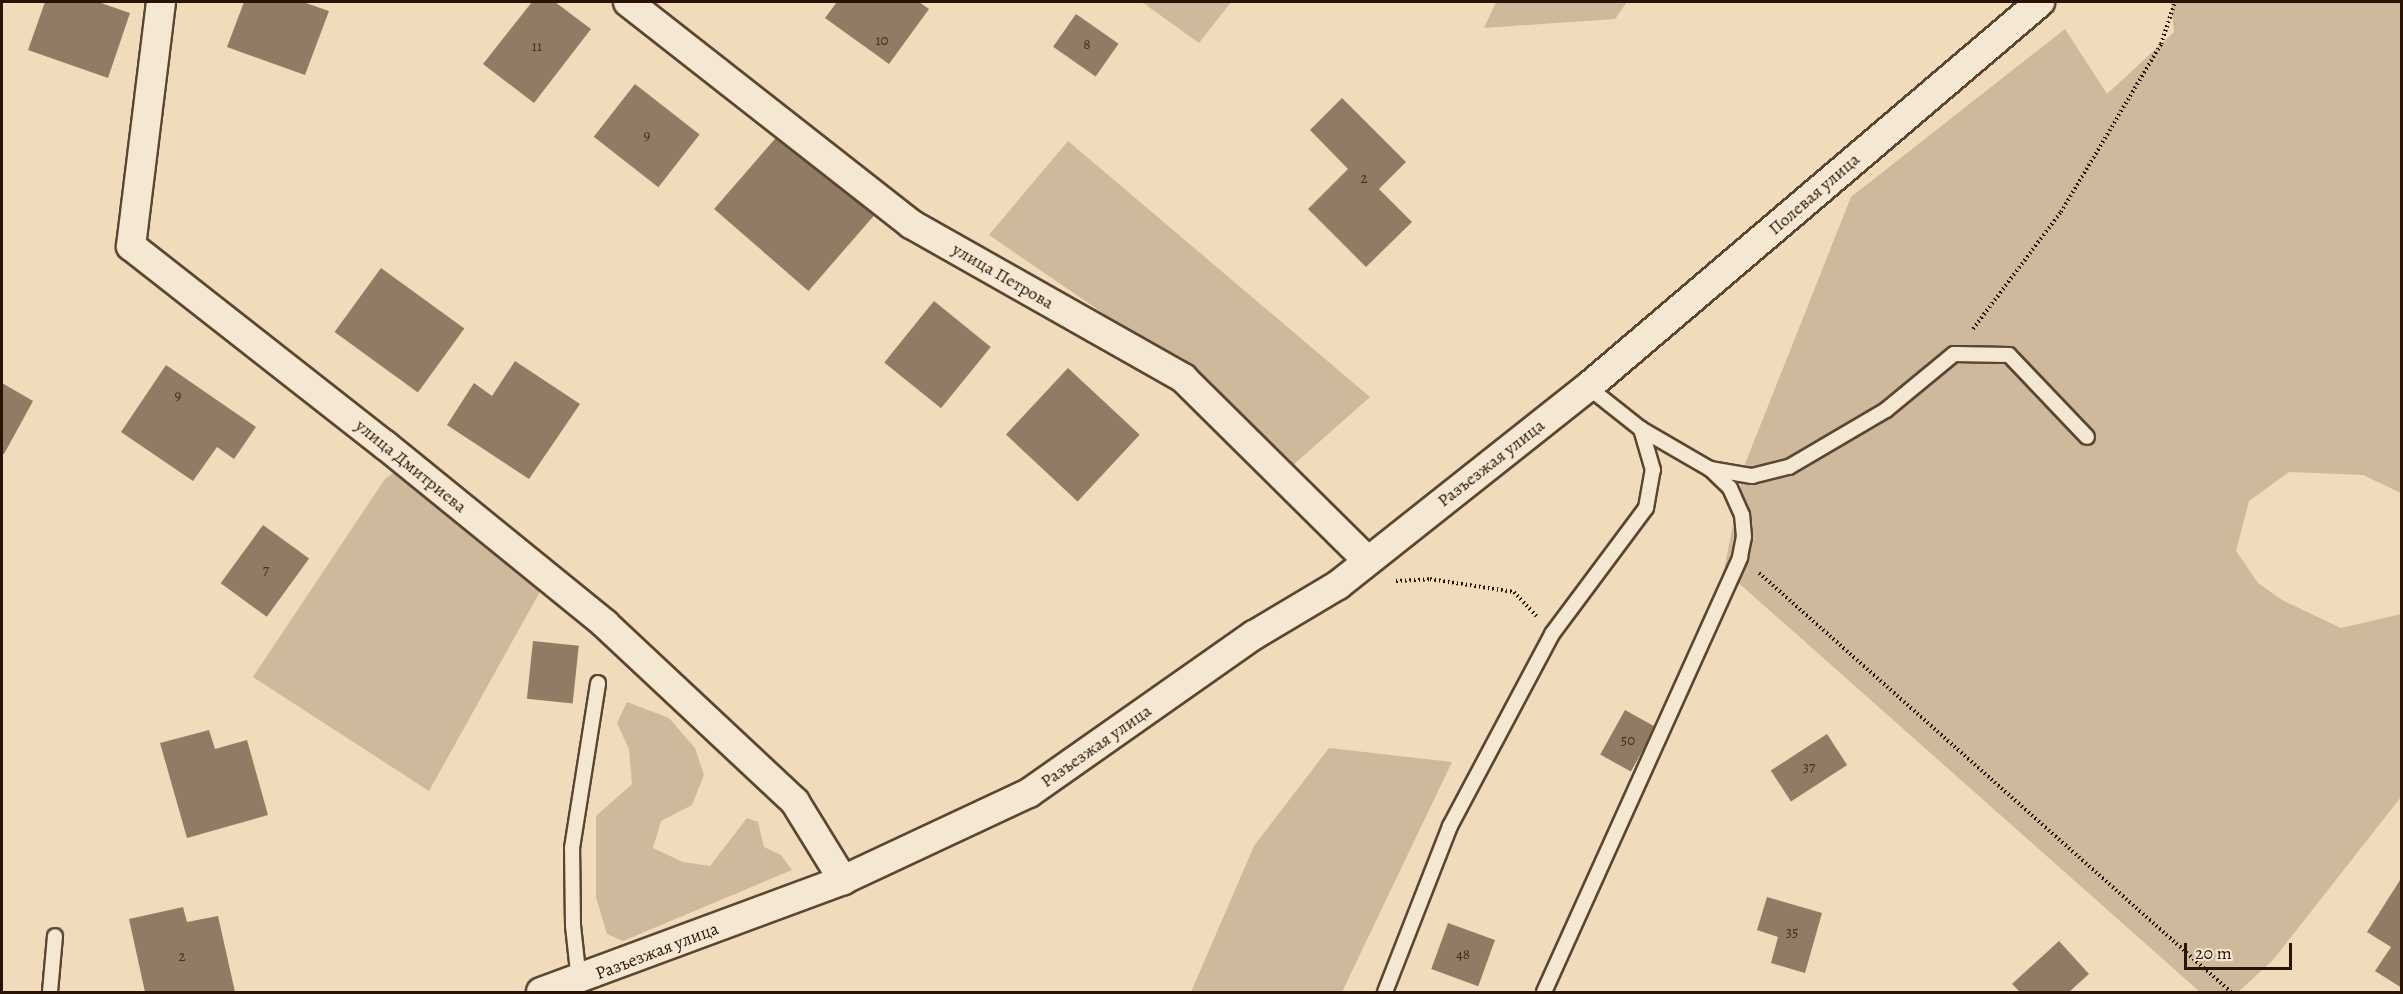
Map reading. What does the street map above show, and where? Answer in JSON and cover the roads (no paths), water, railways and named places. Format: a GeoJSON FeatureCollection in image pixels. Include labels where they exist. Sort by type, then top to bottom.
{"type":"FeatureCollection","features":[{"type":"Feature","properties":{"kind":"street","name":"улица Дмитриева"},"geometry":{"type":"LineString","coordinates":[[161,2],[131,246],[385,445],[605,624],[795,802],[843,880]]}},
{"type":"Feature","properties":{"kind":"street","name":"улица Петрова"},"geometry":{"type":"LineString","coordinates":[[628,2],[910,224],[1183,378],[1367,560]]}},
{"type":"Feature","properties":{"kind":"street","name":"Полевая улица"},"geometry":{"type":"LineString","coordinates":[[1588,387],[2040,2]]}},
{"type":"Feature","properties":{"kind":"street","name":"Разъезжая улица"},"geometry":{"type":"LineString","coordinates":[[541,993],[579,981],[843,880],[1029,794],[1254,635],[1338,585],[1588,387]]}},
{"type":"Feature","properties":{"kind":"lane"},"geometry":{"type":"LineString","coordinates":[[1710,469],[1752,476],[1789,467],[1886,410],[1954,354],[2009,355],[2087,437]]}},
{"type":"Feature","properties":{"kind":"lane"},"geometry":{"type":"LineString","coordinates":[[1544,993],[1740,557],[1742,515],[1730,488],[1710,469],[1641,429],[1588,387]]}},
{"type":"Feature","properties":{"kind":"lane"},"geometry":{"type":"LineString","coordinates":[[1385,993],[1450,826],[1552,634],[1646,508],[1653,470],[1641,429]]}},
{"type":"Feature","properties":{"kind":"lane"},"geometry":{"type":"LineString","coordinates":[[579,981],[573,926],[572,848],[598,683]]}},
{"type":"Feature","properties":{"kind":"lane"},"geometry":{"type":"LineString","coordinates":[[50,993],[55,936]]}}]}
